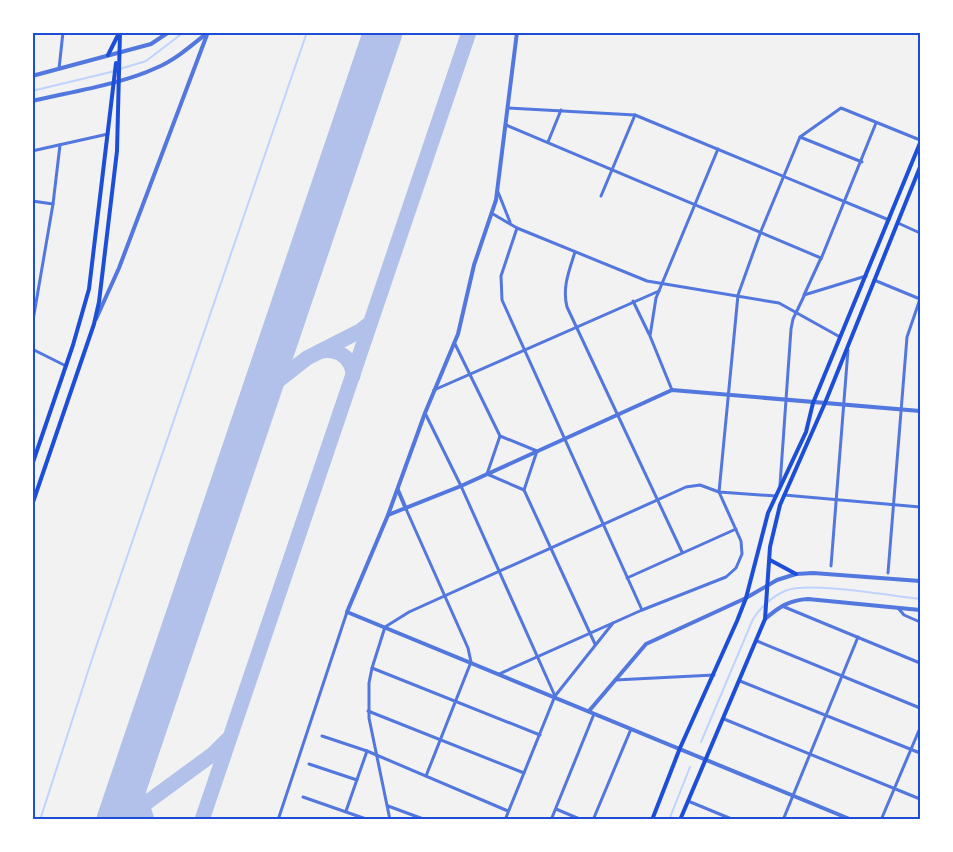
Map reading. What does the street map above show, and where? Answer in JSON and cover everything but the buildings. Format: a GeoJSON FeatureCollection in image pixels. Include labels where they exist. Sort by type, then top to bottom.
{"type":"FeatureCollection","features":[{"type":"Feature","properties":{"kind":"main road"},"geometry":{"type":"LineString","coordinates":[[33,504],[94,324],[103,275],[117,151],[118,80],[116,66],[120,32]]}},
{"type":"Feature","properties":{"kind":"main road"},"geometry":{"type":"LineString","coordinates":[[108,55],[120,32]]}},
{"type":"Feature","properties":{"kind":"main road"},"geometry":{"type":"LineString","coordinates":[[32,465],[66,366],[91,281],[112,82],[116,74]]}},
{"type":"Feature","properties":{"kind":"main road"},"geometry":{"type":"LineString","coordinates":[[652,820],[680,748],[714,675],[746,598],[762,532],[780,486],[806,432],[813,403],[920,142]]}},
{"type":"Feature","properties":{"kind":"main road"},"geometry":{"type":"LineString","coordinates":[[680,820],[765,620],[774,526],[784,495],[825,404],[920,166]]}},
{"type":"Feature","properties":{"kind":"main road"},"geometry":{"type":"LineString","coordinates":[[770,560],[796,574]]}},
{"type":"Feature","properties":{"kind":"street"},"geometry":{"type":"LineString","coordinates":[[59,69],[63,32]]}},
{"type":"Feature","properties":{"kind":"street"},"geometry":{"type":"LineString","coordinates":[[32,76],[151,44],[169,32]]}},
{"type":"Feature","properties":{"kind":"street"},"geometry":{"type":"LineString","coordinates":[[32,101],[112,82],[156,68],[180,54],[208,32]]}},
{"type":"Feature","properties":{"kind":"street"},"geometry":{"type":"LineString","coordinates":[[94,324],[119,268],[208,32]]}},
{"type":"Feature","properties":{"kind":"street"},"geometry":{"type":"LineString","coordinates":[[278,820],[348,612],[398,490],[434,390],[455,344],[474,265],[493,214],[498,192],[517,32]]}},
{"type":"Feature","properties":{"kind":"street"},"geometry":{"type":"LineString","coordinates":[[508,108],[635,115],[889,220]]}},
{"type":"Feature","properties":{"kind":"street"},"geometry":{"type":"LineString","coordinates":[[499,674],[642,610],[726,577],[736,568],[741,560],[740,541],[720,492],[738,295],[783,176],[800,137],[843,108],[920,142]]}},
{"type":"Feature","properties":{"kind":"street"},"geometry":{"type":"LineString","coordinates":[[548,142],[561,110]]}},
{"type":"Feature","properties":{"kind":"street"},"geometry":{"type":"LineString","coordinates":[[601,196],[635,115]]}},
{"type":"Feature","properties":{"kind":"street"},"geometry":{"type":"LineString","coordinates":[[780,486],[791,329],[796,312],[846,202],[876,123]]}},
{"type":"Feature","properties":{"kind":"street"},"geometry":{"type":"LineString","coordinates":[[506,125],[761,231],[821,258]]}},
{"type":"Feature","properties":{"kind":"street"},"geometry":{"type":"LineString","coordinates":[[32,151],[108,134]]}},
{"type":"Feature","properties":{"kind":"street"},"geometry":{"type":"LineString","coordinates":[[800,137],[862,162]]}},
{"type":"Feature","properties":{"kind":"street"},"geometry":{"type":"LineString","coordinates":[[32,326],[53,204],[60,145]]}},
{"type":"Feature","properties":{"kind":"street"},"geometry":{"type":"LineString","coordinates":[[650,336],[652,315],[659,290],[718,149]]}},
{"type":"Feature","properties":{"kind":"street"},"geometry":{"type":"LineString","coordinates":[[498,192],[510,223]]}},
{"type":"Feature","properties":{"kind":"street"},"geometry":{"type":"LineString","coordinates":[[32,200],[53,204]]}},
{"type":"Feature","properties":{"kind":"street"},"geometry":{"type":"LineString","coordinates":[[493,214],[517,228],[647,281],[770,300],[796,312],[840,337]]}},
{"type":"Feature","properties":{"kind":"street"},"geometry":{"type":"LineString","coordinates":[[898,223],[920,233]]}},
{"type":"Feature","properties":{"kind":"street"},"geometry":{"type":"LineString","coordinates":[[517,228],[501,276],[500,291],[506,311],[526,351],[642,610]]}},
{"type":"Feature","properties":{"kind":"street"},"geometry":{"type":"LineString","coordinates":[[575,252],[566,279],[565,300],[682,552]]}},
{"type":"Feature","properties":{"kind":"street"},"geometry":{"type":"LineString","coordinates":[[804,296],[866,276]]}},
{"type":"Feature","properties":{"kind":"street"},"geometry":{"type":"LineString","coordinates":[[874,280],[920,299],[908,331],[888,573]]}},
{"type":"Feature","properties":{"kind":"street"},"geometry":{"type":"LineString","coordinates":[[434,390],[526,351],[659,290]]}},
{"type":"Feature","properties":{"kind":"street"},"geometry":{"type":"LineString","coordinates":[[32,297],[38,299]]}},
{"type":"Feature","properties":{"kind":"street"},"geometry":{"type":"LineString","coordinates":[[633,301],[650,336],[672,390]]}},
{"type":"Feature","properties":{"kind":"street"},"geometry":{"type":"LineString","coordinates":[[455,344],[500,436],[537,451]]}},
{"type":"Feature","properties":{"kind":"street"},"geometry":{"type":"LineString","coordinates":[[831,566],[848,345]]}},
{"type":"Feature","properties":{"kind":"street"},"geometry":{"type":"LineString","coordinates":[[32,350],[66,366]]}},
{"type":"Feature","properties":{"kind":"street"},"geometry":{"type":"LineString","coordinates":[[388,515],[461,486],[672,390],[920,411]]}},
{"type":"Feature","properties":{"kind":"street"},"geometry":{"type":"LineString","coordinates":[[425,413],[461,486],[555,696]]}},
{"type":"Feature","properties":{"kind":"street"},"geometry":{"type":"LineString","coordinates":[[487,474],[500,436]]}},
{"type":"Feature","properties":{"kind":"street"},"geometry":{"type":"LineString","coordinates":[[524,490],[537,451]]}},
{"type":"Feature","properties":{"kind":"street"},"geometry":{"type":"LineString","coordinates":[[487,474],[524,490],[595,644]]}},
{"type":"Feature","properties":{"kind":"street"},"geometry":{"type":"LineString","coordinates":[[390,820],[368,711],[372,668],[385,627],[409,612],[604,525],[657,499],[693,485],[720,492],[776,496]]}},
{"type":"Feature","properties":{"kind":"street"},"geometry":{"type":"LineString","coordinates":[[398,490],[468,648],[472,662],[426,776]]}},
{"type":"Feature","properties":{"kind":"street"},"geometry":{"type":"LineString","coordinates":[[784,495],[920,507]]}},
{"type":"Feature","properties":{"kind":"street"},"geometry":{"type":"LineString","coordinates":[[627,578],[736,529]]}},
{"type":"Feature","properties":{"kind":"street"},"geometry":{"type":"LineString","coordinates":[[590,711],[646,644],[746,598],[769,583],[796,574],[830,574],[920,581]]}},
{"type":"Feature","properties":{"kind":"street"},"geometry":{"type":"LineString","coordinates":[[765,620],[790,601],[808,598],[920,610]]}},
{"type":"Feature","properties":{"kind":"street"},"geometry":{"type":"LineString","coordinates":[[781,606],[920,663]]}},
{"type":"Feature","properties":{"kind":"street"},"geometry":{"type":"LineString","coordinates":[[898,608],[904,615],[920,622]]}},
{"type":"Feature","properties":{"kind":"street"},"geometry":{"type":"LineString","coordinates":[[348,612],[852,820]]}},
{"type":"Feature","properties":{"kind":"street"},"geometry":{"type":"LineString","coordinates":[[504,820],[555,696],[614,622]]}},
{"type":"Feature","properties":{"kind":"street"},"geometry":{"type":"LineString","coordinates":[[783,820],[858,637]]}},
{"type":"Feature","properties":{"kind":"street"},"geometry":{"type":"LineString","coordinates":[[757,641],[920,708]]}},
{"type":"Feature","properties":{"kind":"street"},"geometry":{"type":"LineString","coordinates":[[372,668],[540,735]]}},
{"type":"Feature","properties":{"kind":"street"},"geometry":{"type":"LineString","coordinates":[[614,680],[714,675]]}},
{"type":"Feature","properties":{"kind":"street"},"geometry":{"type":"LineString","coordinates":[[740,680],[920,753]]}},
{"type":"Feature","properties":{"kind":"street"},"geometry":{"type":"LineString","coordinates":[[368,711],[524,773]]}},
{"type":"Feature","properties":{"kind":"street"},"geometry":{"type":"LineString","coordinates":[[551,820],[594,713]]}},
{"type":"Feature","properties":{"kind":"street"},"geometry":{"type":"LineString","coordinates":[[724,719],[920,799]]}},
{"type":"Feature","properties":{"kind":"street"},"geometry":{"type":"LineString","coordinates":[[593,820],[631,728]]}},
{"type":"Feature","properties":{"kind":"street"},"geometry":{"type":"LineString","coordinates":[[881,820],[920,728]]}},
{"type":"Feature","properties":{"kind":"street"},"geometry":{"type":"LineString","coordinates":[[322,736],[368,751],[508,811]]}},
{"type":"Feature","properties":{"kind":"street"},"geometry":{"type":"LineString","coordinates":[[346,811],[368,751]]}},
{"type":"Feature","properties":{"kind":"street"},"geometry":{"type":"LineString","coordinates":[[310,764],[357,780]]}},
{"type":"Feature","properties":{"kind":"street"},"geometry":{"type":"LineString","coordinates":[[303,797],[369,820]]}},
{"type":"Feature","properties":{"kind":"street"},"geometry":{"type":"LineString","coordinates":[[688,801],[734,820]]}},
{"type":"Feature","properties":{"kind":"street"},"geometry":{"type":"LineString","coordinates":[[388,806],[426,820]]}},
{"type":"Feature","properties":{"kind":"street"},"geometry":{"type":"LineString","coordinates":[[556,809],[582,820]]}},
{"type":"Feature","properties":{"kind":"waterway"},"geometry":{"type":"LineString","coordinates":[[120,69],[146,61],[184,32]]}},
{"type":"Feature","properties":{"kind":"waterway"},"geometry":{"type":"LineString","coordinates":[[40,820],[93,656],[307,32]]}},
{"type":"Feature","properties":{"kind":"waterway"},"geometry":{"type":"LineString","coordinates":[[32,91],[115,71]]}},
{"type":"Feature","properties":{"kind":"waterway"},"geometry":{"type":"LineString","coordinates":[[701,742],[753,619],[763,606],[775,596],[797,588],[831,588],[920,599]]}},
{"type":"Feature","properties":{"kind":"waterway"},"geometry":{"type":"LineString","coordinates":[[669,820],[690,767]]}},
{"type":"Feature","properties":{"kind":"taxiway"},"geometry":{"type":"LineString","coordinates":[[202,820],[469,32]]}},
{"type":"Feature","properties":{"kind":"taxiway"},"geometry":{"type":"LineString","coordinates":[[261,394],[307,358],[360,331],[370,323]]}},
{"type":"Feature","properties":{"kind":"taxiway"},"geometry":{"type":"LineString","coordinates":[[321,351],[333,351],[347,359],[353,376]]}},
{"type":"Feature","properties":{"kind":"taxiway"},"geometry":{"type":"LineString","coordinates":[[123,820],[213,754],[227,740]]}},
{"type":"Feature","properties":{"kind":"taxiway"},"geometry":{"type":"LineString","coordinates":[[135,766],[134,779],[147,820]]}},
{"type":"Feature","properties":{"kind":"runway"},"geometry":{"type":"LineString","coordinates":[[116,820],[383,32]]}}]}
